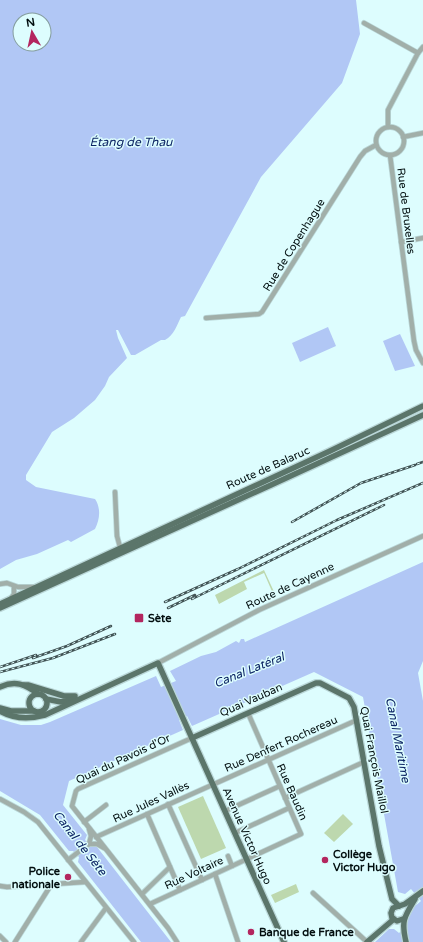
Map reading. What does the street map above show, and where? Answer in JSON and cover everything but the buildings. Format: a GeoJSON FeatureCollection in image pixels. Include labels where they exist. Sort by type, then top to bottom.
{"type":"FeatureCollection","features":[{"type":"Feature","properties":{"kind":"main road","name":"Route de Balaruc"},"geometry":{"type":"LineString","coordinates":[[0,604],[122,549],[423,406]]}},
{"type":"Feature","properties":{"kind":"main road","name":"Route de Balaruc"},"geometry":{"type":"LineString","coordinates":[[0,608],[34,587],[423,415]]}},
{"type":"Feature","properties":{"kind":"main road"},"geometry":{"type":"LineString","coordinates":[[0,711],[18,717],[34,718],[58,710],[158,663]]}},
{"type":"Feature","properties":{"kind":"main road","name":"Avenue Victor Hugo"},"geometry":{"type":"LineString","coordinates":[[158,663],[284,942]]}},
{"type":"Feature","properties":{"kind":"main road"},"geometry":{"type":"LineString","coordinates":[[24,685],[38,694],[43,695],[46,699],[60,702],[83,696],[126,676],[131,676]]}},
{"type":"Feature","properties":{"kind":"main road"},"geometry":{"type":"LineString","coordinates":[[0,687],[13,683],[24,685],[28,684],[64,696],[83,696]]}},
{"type":"Feature","properties":{"kind":"main road","name":"Quai Vauban"},"geometry":{"type":"LineString","coordinates":[[192,738],[318,683]]}},
{"type":"Feature","properties":{"kind":"main road","name":"Quai François Maillol"},"geometry":{"type":"LineString","coordinates":[[318,683],[350,698],[353,703],[383,860],[392,899],[406,912]]}},
{"type":"Feature","properties":{"kind":"main road"},"geometry":{"type":"LineString","coordinates":[[24,685],[34,711]]}},
{"type":"Feature","properties":{"kind":"main road"},"geometry":{"type":"LineString","coordinates":[[17,711],[38,694]]}},
{"type":"Feature","properties":{"kind":"main road"},"geometry":{"type":"LineString","coordinates":[[46,699],[46,707]]}},
{"type":"Feature","properties":{"kind":"main road"},"geometry":{"type":"LineString","coordinates":[[0,708],[17,711],[41,711],[46,707],[74,702]]}},
{"type":"Feature","properties":{"kind":"main road","name":"Quai François Maillol"},"geometry":{"type":"LineString","coordinates":[[383,860],[388,896],[393,908],[391,915],[398,920],[403,929],[406,942]]}},
{"type":"Feature","properties":{"kind":"main road"},"geometry":{"type":"LineString","coordinates":[[393,908],[400,906],[423,891]]}},
{"type":"Feature","properties":{"kind":"main road"},"geometry":{"type":"LineString","coordinates":[[367,942],[398,920],[406,912],[417,896]]}},
{"type":"Feature","properties":{"kind":"street"},"geometry":{"type":"LineString","coordinates":[[364,24],[418,53]]}},
{"type":"Feature","properties":{"kind":"street"},"geometry":{"type":"LineString","coordinates":[[388,127],[388,110],[418,53],[423,47]]}},
{"type":"Feature","properties":{"kind":"street"},"geometry":{"type":"LineString","coordinates":[[388,127],[398,130],[403,137],[401,150],[390,155],[381,152],[376,145],[377,136],[388,127]]}},
{"type":"Feature","properties":{"kind":"street"},"geometry":{"type":"LineString","coordinates":[[403,137],[423,133]]}},
{"type":"Feature","properties":{"kind":"street","name":"Rue de Copenhague"},"geometry":{"type":"LineString","coordinates":[[206,318],[259,314],[262,312],[360,157],[365,151],[376,145]]}},
{"type":"Feature","properties":{"kind":"street","name":"Rue de Bruxelles"},"geometry":{"type":"LineString","coordinates":[[390,155],[414,341],[416,350],[423,363]]}},
{"type":"Feature","properties":{"kind":"street"},"geometry":{"type":"LineString","coordinates":[[401,242],[423,238]]}},
{"type":"Feature","properties":{"kind":"street"},"geometry":{"type":"LineString","coordinates":[[115,492],[117,536],[122,549]]}},
{"type":"Feature","properties":{"kind":"street","name":"Route de Cayenne"},"geometry":{"type":"LineString","coordinates":[[158,663],[233,622],[423,536]]}},
{"type":"Feature","properties":{"kind":"street"},"geometry":{"type":"LineString","coordinates":[[0,584],[7,583],[15,588],[20,596]]}},
{"type":"Feature","properties":{"kind":"street"},"geometry":{"type":"LineString","coordinates":[[15,588],[34,587]]}},
{"type":"Feature","properties":{"kind":"street"},"geometry":{"type":"LineString","coordinates":[[11,598],[15,588]]}},
{"type":"Feature","properties":{"kind":"street","name":"Rue Baudin"},"geometry":{"type":"LineString","coordinates":[[248,713],[301,834]]}},
{"type":"Feature","properties":{"kind":"street","name":"Rue Denfert Rochereau"},"geometry":{"type":"LineString","coordinates":[[212,784],[356,720]]}},
{"type":"Feature","properties":{"kind":"street","name":"Quai du Pavois d'Or"},"geometry":{"type":"LineString","coordinates":[[84,822],[72,806],[76,790],[192,738]]}},
{"type":"Feature","properties":{"kind":"street"},"geometry":{"type":"LineString","coordinates":[[285,798],[364,762]]}},
{"type":"Feature","properties":{"kind":"street","name":"Rue Jules Vallès"},"geometry":{"type":"LineString","coordinates":[[96,837],[212,784]]}},
{"type":"Feature","properties":{"kind":"street"},"geometry":{"type":"LineString","coordinates":[[225,811],[280,786]]}},
{"type":"Feature","properties":{"kind":"street"},"geometry":{"type":"LineString","coordinates":[[0,799],[34,818],[134,942]]}},
{"type":"Feature","properties":{"kind":"street"},"geometry":{"type":"LineString","coordinates":[[106,804],[84,822],[150,904],[177,942]]}},
{"type":"Feature","properties":{"kind":"street"},"geometry":{"type":"LineString","coordinates":[[168,804],[202,880]]}},
{"type":"Feature","properties":{"kind":"street"},"geometry":{"type":"LineString","coordinates":[[234,833],[289,808]]}},
{"type":"Feature","properties":{"kind":"street"},"geometry":{"type":"LineString","coordinates":[[147,814],[180,890]]}},
{"type":"Feature","properties":{"kind":"street"},"geometry":{"type":"LineString","coordinates":[[89,827],[91,836],[89,844]]}},
{"type":"Feature","properties":{"kind":"street","name":"Rue Voltaire"},"geometry":{"type":"LineString","coordinates":[[150,904],[301,834]]}},
{"type":"Feature","properties":{"kind":"street"},"geometry":{"type":"LineString","coordinates":[[68,860],[89,844],[97,844],[107,849]]}},
{"type":"Feature","properties":{"kind":"street"},"geometry":{"type":"LineString","coordinates":[[62,852],[76,854]]}},
{"type":"Feature","properties":{"kind":"street"},"geometry":{"type":"LineString","coordinates":[[75,868],[76,854]]}},
{"type":"Feature","properties":{"kind":"street"},"geometry":{"type":"LineString","coordinates":[[228,856],[232,866]]}},
{"type":"Feature","properties":{"kind":"street"},"geometry":{"type":"LineString","coordinates":[[142,894],[170,867]]}},
{"type":"Feature","properties":{"kind":"street"},"geometry":{"type":"LineString","coordinates":[[215,874],[238,942]]}},
{"type":"Feature","properties":{"kind":"street"},"geometry":{"type":"LineString","coordinates":[[0,886],[52,885],[85,882]]}},
{"type":"Feature","properties":{"kind":"street"},"geometry":{"type":"LineString","coordinates":[[15,942],[52,885]]}},
{"type":"Feature","properties":{"kind":"street"},"geometry":{"type":"LineString","coordinates":[[313,893],[367,942]]}},
{"type":"Feature","properties":{"kind":"street"},"geometry":{"type":"LineString","coordinates":[[81,942],[106,908]]}},
{"type":"Feature","properties":{"kind":"street"},"geometry":{"type":"LineString","coordinates":[[0,936],[6,942]]}},
{"type":"Feature","properties":{"kind":"green space"},"geometry":{"type":"Polygon","coordinates":[[[264,570],[276,596],[267,599],[274,596],[264,573],[244,582],[247,589],[219,604],[215,595],[264,570]]]}},
{"type":"Feature","properties":{"kind":"green space"},"geometry":{"type":"Polygon","coordinates":[[[203,796],[226,848],[201,859],[178,807],[203,796]]]}},
{"type":"Feature","properties":{"kind":"green space"},"geometry":{"type":"Polygon","coordinates":[[[343,814],[353,824],[334,842],[324,833],[343,814]]]}},
{"type":"Feature","properties":{"kind":"green space"},"geometry":{"type":"Polygon","coordinates":[[[296,884],[299,892],[275,903],[271,895],[296,884]]]}},
{"type":"Feature","properties":{"kind":"water","name":"Étang de Thau"},"geometry":{"type":"Polygon","coordinates":[[[0,0],[356,0],[360,34],[342,83],[261,177],[185,316],[181,317],[175,330],[168,338],[161,340],[135,355],[131,355],[118,330],[116,330],[127,358],[109,377],[105,386],[95,400],[74,418],[52,432],[26,475],[26,480],[36,487],[95,499],[99,514],[95,529],[71,542],[68,540],[37,554],[16,560],[0,569],[0,0]]]}},
{"type":"Feature","properties":{"kind":"water"},"geometry":{"type":"Polygon","coordinates":[[[328,327],[336,346],[300,362],[292,343],[328,327]]]}},
{"type":"Feature","properties":{"kind":"water"},"geometry":{"type":"Polygon","coordinates":[[[400,334],[415,366],[395,371],[383,341],[400,334]]]}},
{"type":"Feature","properties":{"kind":"water"},"geometry":{"type":"Polygon","coordinates":[[[423,562],[423,661],[418,673],[423,701],[423,942],[375,942],[389,929],[394,929],[399,933],[403,930],[409,913],[421,901],[411,889],[405,894],[398,892],[363,697],[314,672],[192,726],[187,716],[179,720],[183,730],[69,781],[63,805],[87,835],[85,840],[92,847],[97,847],[171,942],[141,942],[78,862],[79,857],[73,851],[69,851],[40,815],[0,791],[0,719],[21,725],[41,725],[156,676],[161,687],[176,681],[170,671],[201,656],[216,652],[236,641],[239,643],[241,639],[244,639],[245,642],[423,562]]]}},
{"type":"Feature","properties":{"kind":"railway"},"geometry":{"type":"LineString","coordinates":[[417,464],[423,462]]}},
{"type":"Feature","properties":{"kind":"railway"},"geometry":{"type":"LineString","coordinates":[[292,522],[361,483],[415,465]]}},
{"type":"Feature","properties":{"kind":"railway"},"geometry":{"type":"LineString","coordinates":[[165,602],[238,569],[337,520],[423,483]]}},
{"type":"Feature","properties":{"kind":"railway"},"geometry":{"type":"LineString","coordinates":[[192,599],[384,505]]}},
{"type":"Feature","properties":{"kind":"railway"},"geometry":{"type":"LineString","coordinates":[[168,608],[195,595]]}},
{"type":"Feature","properties":{"kind":"railway"},"geometry":{"type":"LineString","coordinates":[[33,658],[67,646],[111,626]]}},
{"type":"Feature","properties":{"kind":"railway"},"geometry":{"type":"LineString","coordinates":[[0,672],[53,658],[115,634]]}},
{"type":"Feature","properties":{"kind":"railway"},"geometry":{"type":"LineString","coordinates":[[0,667],[36,655]]}},
{"type":"Feature","properties":{"kind":"place","name":"Sète"},"geometry":{"type":"Point","coordinates":[139,618]}},
{"type":"Feature","properties":{"kind":"place","name":"Collège Victor Hugo"},"geometry":{"type":"Point","coordinates":[325,860]}},
{"type":"Feature","properties":{"kind":"place","name":"Police nationale"},"geometry":{"type":"Point","coordinates":[68,877]}},
{"type":"Feature","properties":{"kind":"place","name":"Banque de France"},"geometry":{"type":"Point","coordinates":[251,932]}},
{"type":"Feature","properties":{"kind":"water label","name":"Canal Latéral"},"geometry":{"type":"Point","coordinates":[249,670]}},
{"type":"Feature","properties":{"kind":"water label","name":"Canal Maritime"},"geometry":{"type":"Point","coordinates":[398,740]}},
{"type":"Feature","properties":{"kind":"water label","name":"Canal de Sète"},"geometry":{"type":"Point","coordinates":[80,843]}}]}
